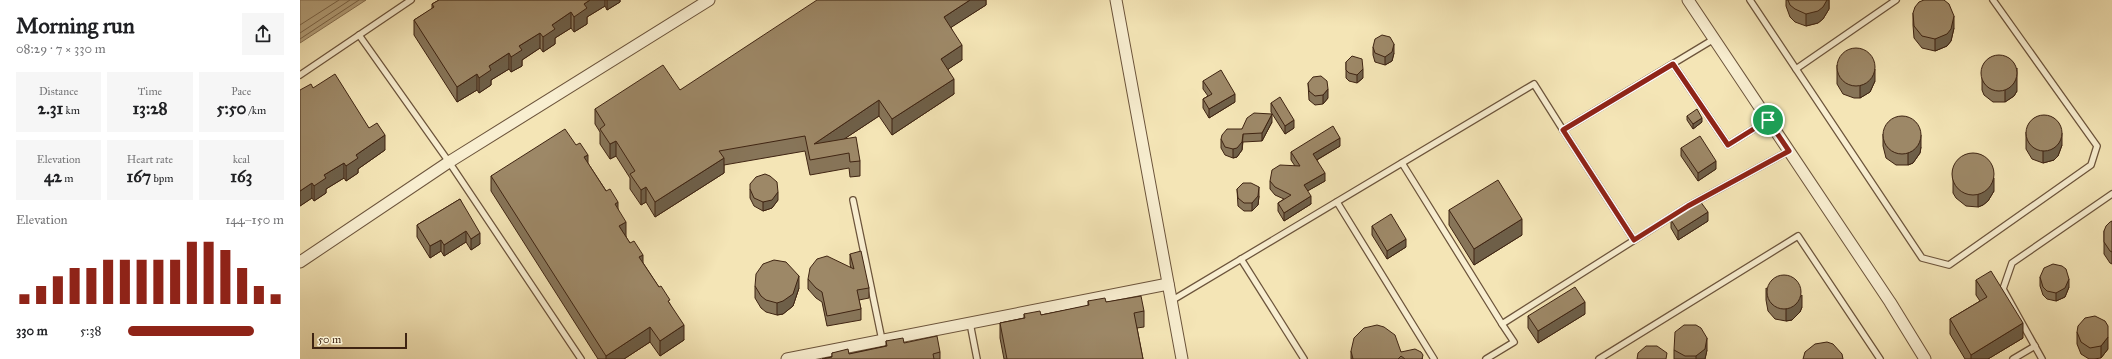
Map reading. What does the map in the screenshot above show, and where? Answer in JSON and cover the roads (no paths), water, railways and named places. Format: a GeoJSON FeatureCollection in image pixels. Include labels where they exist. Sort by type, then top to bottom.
{"type":"FeatureCollection","features":[{"type":"Feature","properties":{"kind":"street"},"geometry":{"type":"LineString","coordinates":[[300,262],[449,162],[709,0]]}},
{"type":"Feature","properties":{"kind":"street"},"geometry":{"type":"LineString","coordinates":[[1116,0],[1182,359]]}},
{"type":"Feature","properties":{"kind":"street"},"geometry":{"type":"LineString","coordinates":[[1688,0],[1890,302],[1925,359]]}},
{"type":"Feature","properties":{"kind":"street"},"geometry":{"type":"LineString","coordinates":[[787,359],[1168,284]]}},
{"type":"Feature","properties":{"kind":"lane"},"geometry":{"type":"LineString","coordinates":[[300,75],[411,0]]}},
{"type":"Feature","properties":{"kind":"lane"},"geometry":{"type":"LineString","coordinates":[[1750,0],[1922,258],[1949,265],[2091,165],[2097,146],[1993,0]]}},
{"type":"Feature","properties":{"kind":"lane"},"geometry":{"type":"LineString","coordinates":[[1796,69],[1896,0]]}},
{"type":"Feature","properties":{"kind":"lane"},"geometry":{"type":"LineString","coordinates":[[359,35],[449,162],[581,359]]}},
{"type":"Feature","properties":{"kind":"lane"},"geometry":{"type":"LineString","coordinates":[[1563,130],[1714,39]]}},
{"type":"Feature","properties":{"kind":"lane"},"geometry":{"type":"LineString","coordinates":[[1673,64],[1728,145],[1768,120]]}},
{"type":"Feature","properties":{"kind":"lane"},"geometry":{"type":"LineString","coordinates":[[1171,301],[1534,84],[1634,240]]}},
{"type":"Feature","properties":{"kind":"lane"},"geometry":{"type":"LineString","coordinates":[[1502,324],[1688,206],[1789,151]]}},
{"type":"Feature","properties":{"kind":"lane"},"geometry":{"type":"LineString","coordinates":[[1402,163],[1514,342],[1486,359]]}},
{"type":"Feature","properties":{"kind":"lane"},"geometry":{"type":"LineString","coordinates":[[2042,359],[2003,289],[2012,263],[2112,194]]}},
{"type":"Feature","properties":{"kind":"lane"},"geometry":{"type":"LineString","coordinates":[[853,200],[882,340]]}},
{"type":"Feature","properties":{"kind":"lane"},"geometry":{"type":"LineString","coordinates":[[1337,202],[1434,359]]}},
{"type":"Feature","properties":{"kind":"lane"},"geometry":{"type":"LineString","coordinates":[[1599,359],[1798,236],[1880,359]]}},
{"type":"Feature","properties":{"kind":"lane"},"geometry":{"type":"LineString","coordinates":[[1241,259],[1304,359]]}},
{"type":"Feature","properties":{"kind":"lane"},"geometry":{"type":"LineString","coordinates":[[970,323],[977,359]]}},
{"type":"Feature","properties":{"kind":"lane"},"geometry":{"type":"LineString","coordinates":[[2013,359],[2035,346]]}},
{"type":"Feature","properties":{"kind":"water"},"geometry":{"type":"Polygon","coordinates":[[[300,0],[366,0],[300,43],[300,0]]]}}]}
